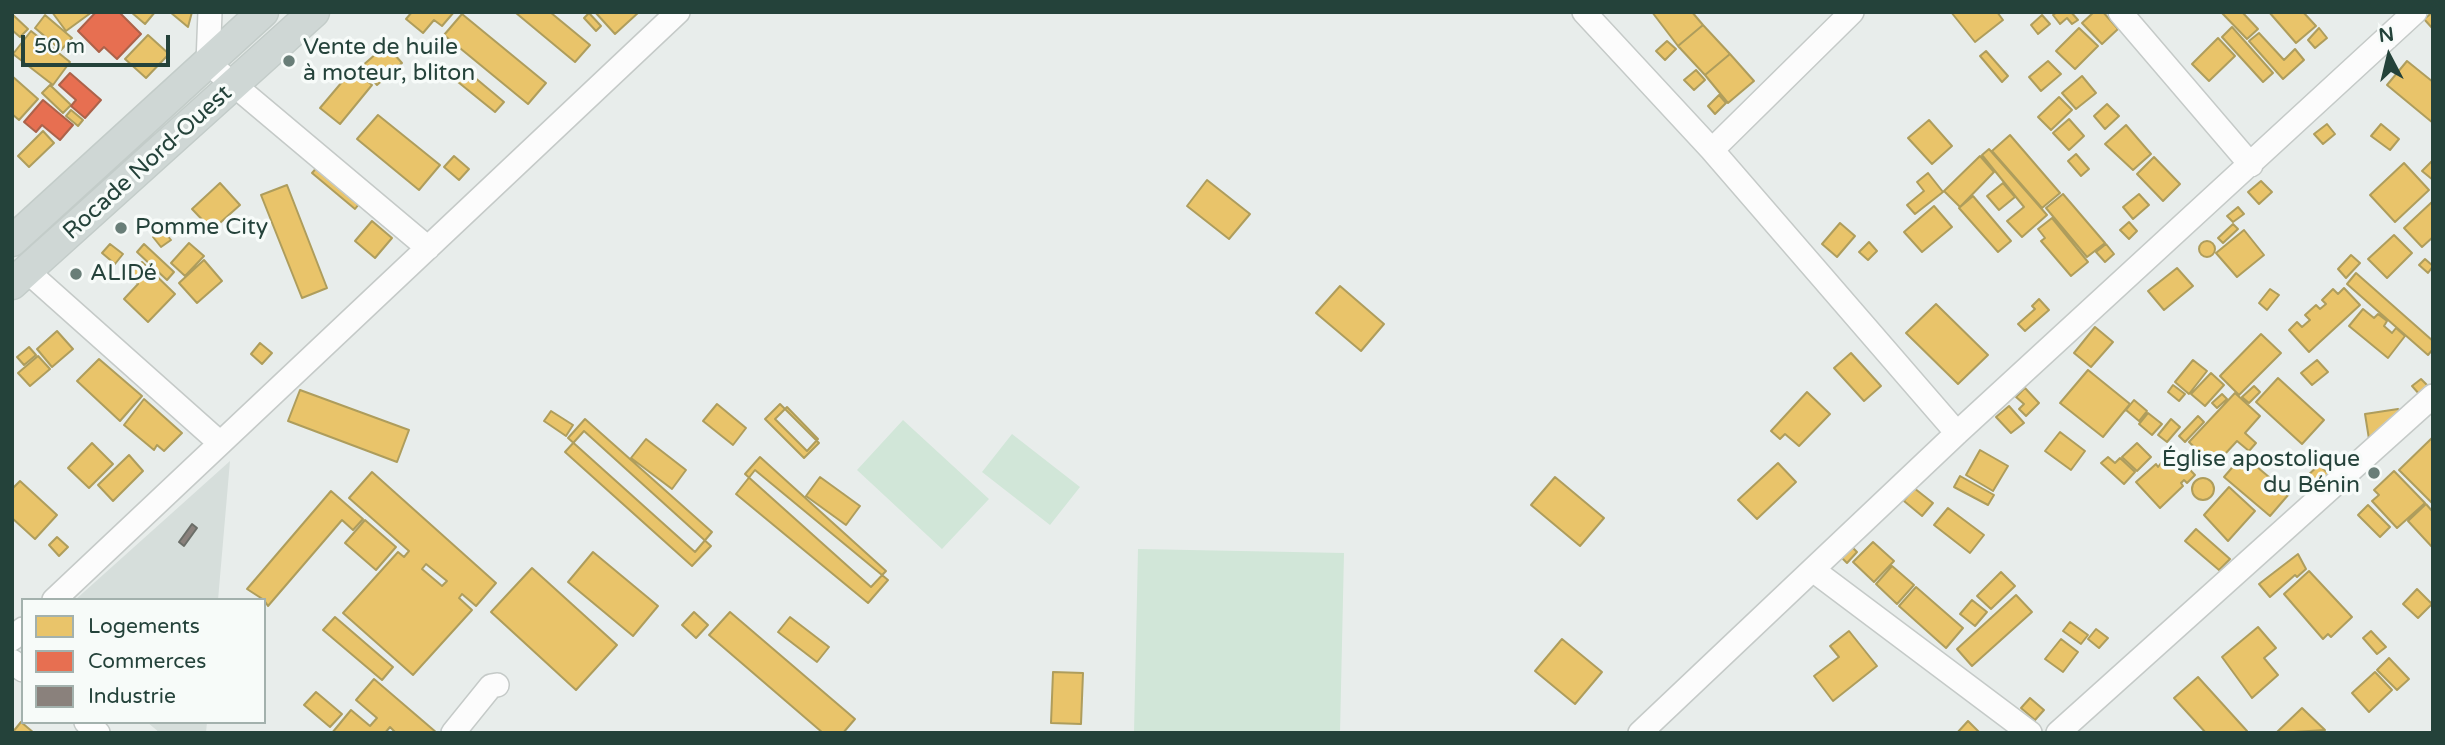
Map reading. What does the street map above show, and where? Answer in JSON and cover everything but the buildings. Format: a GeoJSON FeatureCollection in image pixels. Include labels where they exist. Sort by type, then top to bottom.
{"type":"FeatureCollection","features":[{"type":"Feature","properties":{"kind":"main road","name":"Rocade Nord-Ouest"},"geometry":{"type":"LineString","coordinates":[[12,241],[263,12]]}},
{"type":"Feature","properties":{"kind":"main road","name":"Rocade Nord-Ouest"},"geometry":{"type":"LineString","coordinates":[[20,277],[314,12]]}},
{"type":"Feature","properties":{"kind":"street"},"geometry":{"type":"LineString","coordinates":[[210,12],[208,63],[428,248]]}},
{"type":"Feature","properties":{"kind":"street"},"geometry":{"type":"LineString","coordinates":[[56,598],[678,12]]}},
{"type":"Feature","properties":{"kind":"street"},"geometry":{"type":"LineString","coordinates":[[1584,12],[1712,150],[1957,433]]}},
{"type":"Feature","properties":{"kind":"street"},"geometry":{"type":"LineString","coordinates":[[1712,150],[1852,12]]}},
{"type":"Feature","properties":{"kind":"street"},"geometry":{"type":"LineString","coordinates":[[2120,12],[2251,166]]}},
{"type":"Feature","properties":{"kind":"street"},"geometry":{"type":"LineString","coordinates":[[1640,733],[1957,433],[2251,166],[2415,12]]}},
{"type":"Feature","properties":{"kind":"street"},"geometry":{"type":"LineString","coordinates":[[20,277],[220,443]]}},
{"type":"Feature","properties":{"kind":"street"},"geometry":{"type":"LineString","coordinates":[[2058,733],[2433,396]]}},
{"type":"Feature","properties":{"kind":"street"},"geometry":{"type":"LineString","coordinates":[[1813,570],[2030,733]]}},
{"type":"Feature","properties":{"kind":"street"},"geometry":{"type":"LineString","coordinates":[[453,733],[491,686],[498,685]]}},
{"type":"Feature","properties":{"kind":"shaded area"},"geometry":{"type":"Polygon","coordinates":[[[230,461],[218,598],[77,598],[230,461]]]}},
{"type":"Feature","properties":{"kind":"shaded area"},"geometry":{"type":"Polygon","coordinates":[[[149,724],[207,724],[206,733],[160,733],[149,724]]]}},
{"type":"Feature","properties":{"kind":"green space"},"geometry":{"type":"Polygon","coordinates":[[[903,420],[989,499],[942,549],[857,470],[903,420]]]}},
{"type":"Feature","properties":{"kind":"green space"},"geometry":{"type":"Polygon","coordinates":[[[1012,434],[1080,487],[1050,525],[982,472],[1012,434]]]}},
{"type":"Feature","properties":{"kind":"green space"},"geometry":{"type":"Polygon","coordinates":[[[1138,549],[1344,553],[1340,733],[1134,733],[1138,549]]]}},
{"type":"Feature","properties":{"kind":"place","name":"Vente de huile à moteur, bliton"},"geometry":{"type":"Point","coordinates":[289,61]}},
{"type":"Feature","properties":{"kind":"place","name":"Pomme City"},"geometry":{"type":"Point","coordinates":[121,228]}},
{"type":"Feature","properties":{"kind":"place","name":"ALIDé"},"geometry":{"type":"Point","coordinates":[76,274]}},
{"type":"Feature","properties":{"kind":"place","name":"Église apostolique du Bénin"},"geometry":{"type":"Point","coordinates":[2374,473]}}]}
